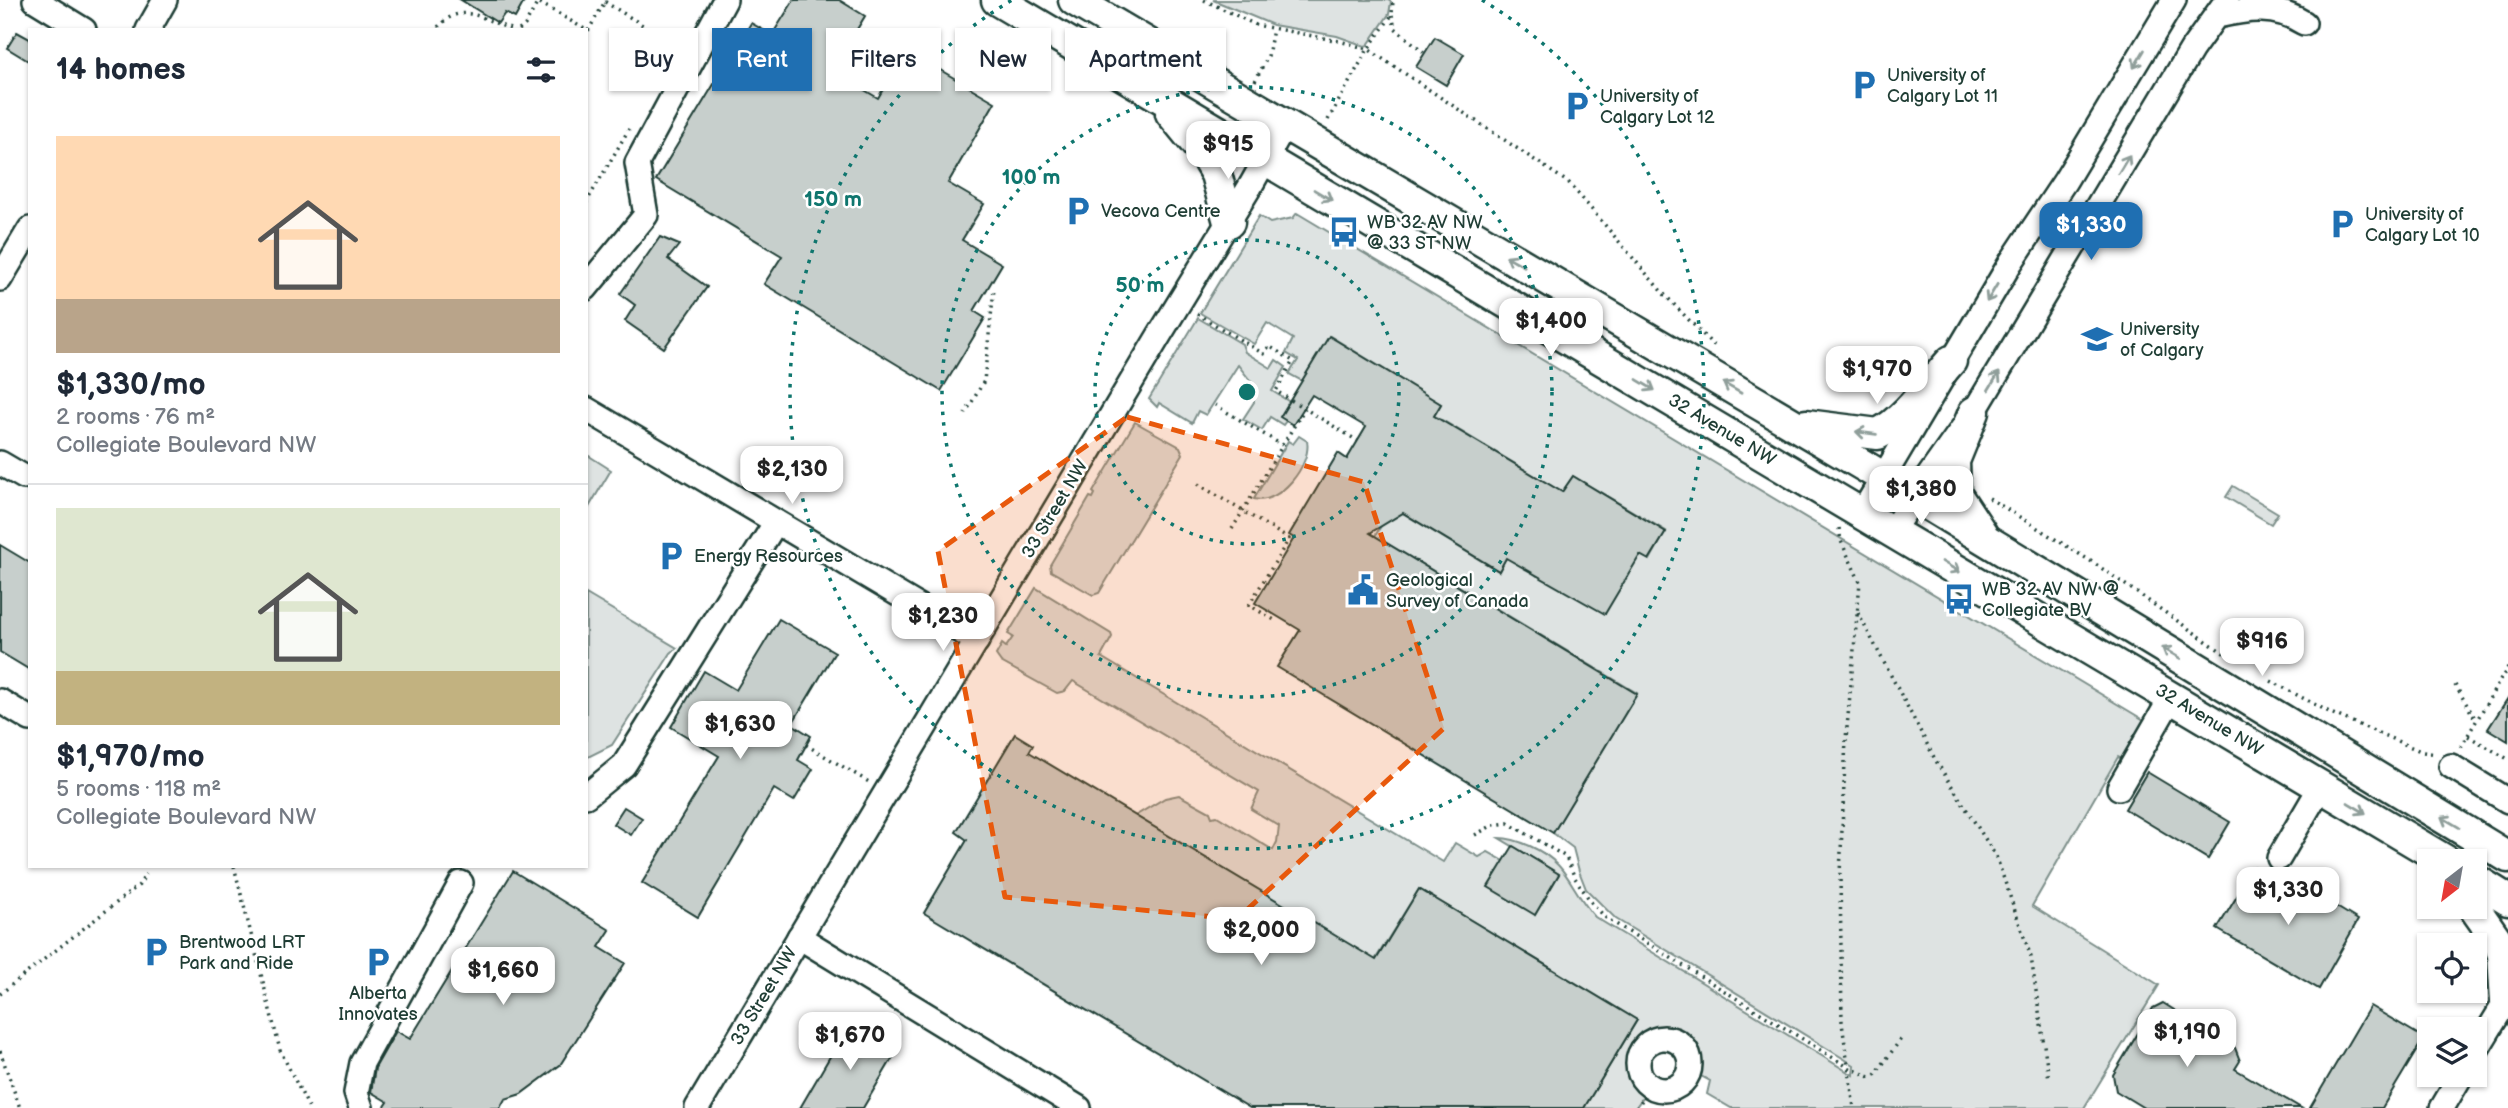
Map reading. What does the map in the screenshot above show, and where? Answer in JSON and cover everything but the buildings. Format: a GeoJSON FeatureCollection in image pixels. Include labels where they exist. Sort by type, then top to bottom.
{"type":"FeatureCollection","features":[{"type":"Feature","properties":{"kind":"main road","name":"32 Avenue NW"},"geometry":{"type":"LineString","coordinates":[[997,0],[1850,516],[1892,531],[2425,849]]}},
{"type":"Feature","properties":{"kind":"main road"},"geometry":{"type":"LineString","coordinates":[[1074,0],[1791,423],[2508,857]]}},
{"type":"Feature","properties":{"kind":"main road"},"geometry":{"type":"LineString","coordinates":[[1152,92],[1203,152],[1216,174],[1229,222]]}},
{"type":"Feature","properties":{"kind":"main road"},"geometry":{"type":"LineString","coordinates":[[1791,423],[1878,434],[1902,418],[1951,360]]}},
{"type":"Feature","properties":{"kind":"main road"},"geometry":{"type":"LineString","coordinates":[[1974,412],[1954,461],[1955,493],[1966,513],[1989,542]]}},
{"type":"Feature","properties":{"kind":"main road"},"geometry":{"type":"LineString","coordinates":[[2487,887],[2508,900]]}},
{"type":"Feature","properties":{"kind":"main road"},"geometry":{"type":"LineString","coordinates":[[2482,919],[2499,943],[2503,955],[2507,1000]]}},
{"type":"Feature","properties":{"kind":"street"},"geometry":{"type":"LineString","coordinates":[[35,0],[82,28]]}},
{"type":"Feature","properties":{"kind":"street"},"geometry":{"type":"LineString","coordinates":[[149,28],[165,0]]}},
{"type":"Feature","properties":{"kind":"street"},"geometry":{"type":"LineString","coordinates":[[588,286],[646,215],[637,163],[724,0]]}},
{"type":"Feature","properties":{"kind":"street"},"geometry":{"type":"LineString","coordinates":[[1850,516],[1883,478],[2011,261],[2065,181],[2174,0]]}},
{"type":"Feature","properties":{"kind":"street"},"geometry":{"type":"LineString","coordinates":[[1892,531],[1974,412],[2192,49],[2222,8],[2273,10],[2304,23]]}},
{"type":"Feature","properties":{"kind":"street","name":"33 Street NW"},"geometry":{"type":"LineString","coordinates":[[697,1108],[1284,126]]}},
{"type":"Feature","properties":{"kind":"street"},"geometry":{"type":"LineString","coordinates":[[0,279],[28,232]]}},
{"type":"Feature","properties":{"kind":"street"},"geometry":{"type":"LineString","coordinates":[[588,410],[977,641]]}},
{"type":"Feature","properties":{"kind":"street"},"geometry":{"type":"LineString","coordinates":[[0,463],[24,477]]}},
{"type":"Feature","properties":{"kind":"street"},"geometry":{"type":"LineString","coordinates":[[588,794],[624,765],[776,522]]}},
{"type":"Feature","properties":{"kind":"street"},"geometry":{"type":"LineString","coordinates":[[2119,788],[2171,698]]}},
{"type":"Feature","properties":{"kind":"street"},"geometry":{"type":"LineString","coordinates":[[0,701],[28,718]]}},
{"type":"Feature","properties":{"kind":"street"},"geometry":{"type":"LineString","coordinates":[[2451,766],[2508,801]]}},
{"type":"Feature","properties":{"kind":"street"},"geometry":{"type":"LineString","coordinates":[[2279,858],[2321,786]]}},
{"type":"Feature","properties":{"kind":"street"},"geometry":{"type":"LineString","coordinates":[[361,1108],[356,1093],[362,1063],[461,883]]}},
{"type":"Feature","properties":{"kind":"street"},"geometry":{"type":"LineString","coordinates":[[799,937],[1079,1108]]}},
{"type":"Feature","properties":{"kind":"street"},"geometry":{"type":"LineString","coordinates":[[2487,1033],[2507,1000]]}},
{"type":"Feature","properties":{"kind":"street"},"geometry":{"type":"LineString","coordinates":[[2442,1108],[2454,1087]]}},
{"type":"Feature","properties":{"kind":"path"},"geometry":{"type":"LineString","coordinates":[[1204,0],[1256,25],[1339,41],[1368,50],[1569,183],[1662,292],[1714,347]]}},
{"type":"Feature","properties":{"kind":"path"},"geometry":{"type":"LineString","coordinates":[[1393,0],[1395,28],[1425,53]]}},
{"type":"Feature","properties":{"kind":"path"},"geometry":{"type":"LineString","coordinates":[[521,28],[541,1],[585,28]]}},
{"type":"Feature","properties":{"kind":"path"},"geometry":{"type":"LineString","coordinates":[[588,30],[605,1],[648,28]]}},
{"type":"Feature","properties":{"kind":"path"},"geometry":{"type":"LineString","coordinates":[[438,27],[450,13],[463,8],[474,10],[509,28]]}},
{"type":"Feature","properties":{"kind":"path"},"geometry":{"type":"LineString","coordinates":[[1328,120],[1368,50],[1392,15]]}},
{"type":"Feature","properties":{"kind":"path"},"geometry":{"type":"LineString","coordinates":[[965,414],[984,381],[994,289]]}},
{"type":"Feature","properties":{"kind":"path"},"geometry":{"type":"LineString","coordinates":[[1197,314],[1264,354],[1269,346],[1293,361],[1276,391],[1357,441]]}},
{"type":"Feature","properties":{"kind":"path"},"geometry":{"type":"LineString","coordinates":[[1215,405],[1282,445]]}},
{"type":"Feature","properties":{"kind":"path"},"geometry":{"type":"LineString","coordinates":[[1232,529],[1305,408]]}},
{"type":"Feature","properties":{"kind":"path"},"geometry":{"type":"LineString","coordinates":[[1198,484],[1289,538],[1250,605],[1276,621]]}},
{"type":"Feature","properties":{"kind":"path"},"geometry":{"type":"LineString","coordinates":[[1987,497],[2097,565],[2225,654]]}},
{"type":"Feature","properties":{"kind":"path"},"geometry":{"type":"LineString","coordinates":[[1850,516],[1841,541],[1860,582],[1846,739],[1840,874],[1842,1023],[1854,1108]]}},
{"type":"Feature","properties":{"kind":"path"},"geometry":{"type":"LineString","coordinates":[[1857,612],[1936,761],[1996,856],[2031,957],[2049,1079]]}},
{"type":"Feature","properties":{"kind":"path"},"geometry":{"type":"LineString","coordinates":[[2271,682],[2331,713],[2423,752],[2444,756],[2451,766],[2508,668]]}},
{"type":"Feature","properties":{"kind":"path"},"geometry":{"type":"LineString","coordinates":[[2455,685],[2476,720]]}},
{"type":"Feature","properties":{"kind":"path"},"geometry":{"type":"LineString","coordinates":[[2468,736],[2508,759]]}},
{"type":"Feature","properties":{"kind":"path"},"geometry":{"type":"LineString","coordinates":[[806,745],[886,792]]}},
{"type":"Feature","properties":{"kind":"path"},"geometry":{"type":"LineString","coordinates":[[1475,835],[1493,825],[1508,823],[1566,857],[1575,878],[1606,918],[1848,1067],[1870,1077],[1875,1075],[1903,1035]]}},
{"type":"Feature","properties":{"kind":"path"},"geometry":{"type":"LineString","coordinates":[[234,868],[280,1050],[309,1108]]}},
{"type":"Feature","properties":{"kind":"path"},"geometry":{"type":"LineString","coordinates":[[0,994],[139,885],[146,874]]}},
{"type":"Feature","properties":{"kind":"path"},"geometry":{"type":"LineString","coordinates":[[0,1051],[20,1108]]}},
{"type":"Feature","properties":{"kind":"path"},"geometry":{"type":"LineString","coordinates":[[1637,1108],[1643,1098]]}},
{"type":"Feature","properties":{"kind":"highlighted area"},"geometry":{"type":"Polygon","coordinates":[[[1127,417],[1364,482],[1444,728],[1237,919],[1005,897],[938,551],[1127,417]]]}},
{"type":"Feature","properties":{"kind":"shaded area"},"geometry":{"type":"Polygon","coordinates":[[[1213,0],[1391,2],[1389,14],[1365,46],[1337,36],[1273,25],[1213,0]]]}},
{"type":"Feature","properties":{"kind":"shaded area"},"geometry":{"type":"Polygon","coordinates":[[[1297,213],[2149,723],[2126,761],[2118,757],[2032,906],[2159,985],[2084,1108],[1731,1108],[1707,1094],[1710,1081],[1701,1076],[1701,1052],[1691,1038],[1675,1032],[1658,1034],[1643,1042],[1633,1055],[1633,1073],[1646,1093],[1635,1108],[1584,1108],[1637,1020],[1419,889],[1375,960],[1135,816],[1165,798],[1179,795],[1210,812],[1212,817],[1217,816],[1273,850],[1277,842],[1279,826],[1251,809],[1259,792],[1073,681],[1065,691],[1057,693],[1001,662],[996,655],[1002,644],[1006,647],[1013,637],[1008,634],[1036,588],[1111,634],[1112,637],[1101,657],[1443,862],[1455,843],[1479,857],[1488,852],[1504,861],[1535,915],[1559,874],[1499,838],[1523,843],[1543,853],[1568,877],[1595,917],[1853,1075],[1854,1065],[1616,919],[1586,889],[1573,848],[1553,833],[1637,693],[1375,536],[1390,511],[1401,512],[1498,571],[1509,553],[1537,576],[1640,555],[1650,560],[1666,531],[1573,476],[1562,492],[1437,417],[1432,419],[1441,404],[1330,336],[1302,381],[1289,374],[1298,360],[1286,353],[1293,339],[1267,323],[1254,344],[1200,313],[1259,216],[1270,223],[1293,218],[1297,213]]]}},
{"type":"Feature","properties":{"kind":"shaded area"},"geometry":{"type":"Polygon","coordinates":[[[1198,318],[1242,344],[1245,352],[1271,368],[1276,360],[1286,367],[1272,391],[1301,409],[1292,424],[1286,421],[1283,425],[1270,417],[1262,430],[1243,419],[1254,402],[1252,383],[1238,365],[1206,415],[1198,411],[1192,423],[1159,403],[1157,407],[1149,399],[1198,318]]]}},
{"type":"Feature","properties":{"kind":"shaded area"},"geometry":{"type":"Polygon","coordinates":[[[1135,422],[1180,447],[1183,454],[1099,593],[1093,595],[1051,571],[1050,565],[1090,497],[1093,498],[1093,492],[1135,422]]]}},
{"type":"Feature","properties":{"kind":"shaded area"},"geometry":{"type":"Polygon","coordinates":[[[1299,436],[1307,441],[1307,450],[1292,481],[1274,496],[1254,499],[1288,441],[1293,444],[1299,436]]]}},
{"type":"Feature","properties":{"kind":"shaded area"},"geometry":{"type":"Polygon","coordinates":[[[588,455],[611,470],[588,509],[588,455]]]}},
{"type":"Feature","properties":{"kind":"shaded area"},"geometry":{"type":"Polygon","coordinates":[[[2233,486],[2278,513],[2271,524],[2226,497],[2233,486]]]}},
{"type":"Feature","properties":{"kind":"shaded area"},"geometry":{"type":"Polygon","coordinates":[[[588,595],[677,648],[671,653],[612,745],[588,757],[588,595]]]}},
{"type":"Feature","properties":{"kind":"place","name":"University of Calgary Lot 11"},"geometry":{"type":"Point","coordinates":[1864,85]}},
{"type":"Feature","properties":{"kind":"place","name":"University of Calgary Lot 12"},"geometry":{"type":"Point","coordinates":[1577,106]}},
{"type":"Feature","properties":{"kind":"place","name":"Vecova Centre"},"geometry":{"type":"Point","coordinates":[1078,211]}},
{"type":"Feature","properties":{"kind":"place","name":"University of Calgary Lot 10"},"geometry":{"type":"Point","coordinates":[2342,224]}},
{"type":"Feature","properties":{"kind":"place","name":"WB 32 AV NW @ 33 ST NW"},"geometry":{"type":"Point","coordinates":[1344,232]}},
{"type":"Feature","properties":{"kind":"place","name":"University of Calgary"},"geometry":{"type":"Point","coordinates":[2097,339]}},
{"type":"Feature","properties":{"kind":"place","name":"Energy Resources"},"geometry":{"type":"Point","coordinates":[671,556]}},
{"type":"Feature","properties":{"kind":"place","name":"Geological Survey of Canada"},"geometry":{"type":"Point","coordinates":[1363,590]}},
{"type":"Feature","properties":{"kind":"place","name":"WB 32 AV NW @ Collegiate BV"},"geometry":{"type":"Point","coordinates":[1959,599]}},
{"type":"Feature","properties":{"kind":"place","name":"Brentwood LRT Park and Ride"},"geometry":{"type":"Point","coordinates":[156,952]}},
{"type":"Feature","properties":{"kind":"place","name":"Alberta Innovates"},"geometry":{"type":"Point","coordinates":[378,962]}}]}
